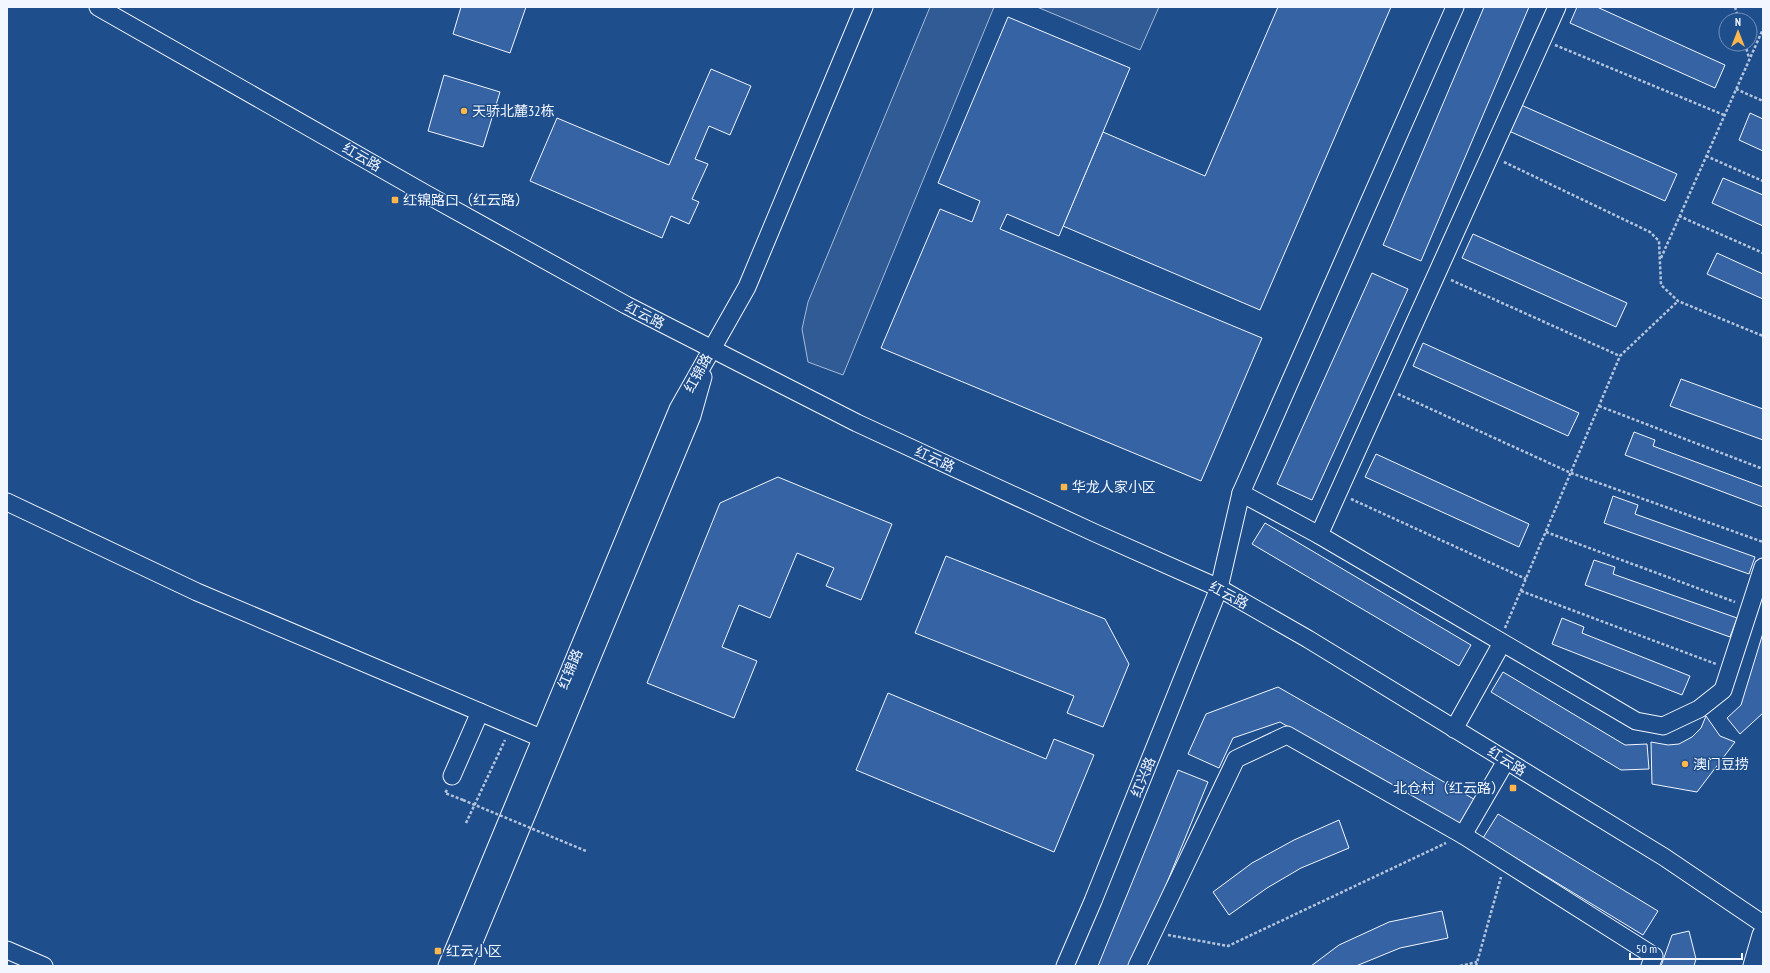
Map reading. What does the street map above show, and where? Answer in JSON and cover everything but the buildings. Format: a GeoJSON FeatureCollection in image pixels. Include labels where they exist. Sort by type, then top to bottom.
{"type":"FeatureCollection","features":[{"type":"Feature","properties":{"kind":"main road"},"geometry":{"type":"LineString","coordinates":[[1754,966],[1763,935]]}},
{"type":"Feature","properties":{"kind":"street","name":"红云路"},"geometry":{"type":"LineString","coordinates":[[98,7],[626,305],[857,423],[1082,527],[1219,588],[1308,639],[1664,857],[1763,924]]}},
{"type":"Feature","properties":{"kind":"street"},"geometry":{"type":"LineString","coordinates":[[711,348],[747,287],[864,7]]}},
{"type":"Feature","properties":{"kind":"street","name":"红兴路"},"geometry":{"type":"LineString","coordinates":[[1064,966],[1093,901],[1219,588],[1241,493],[1455,7]]}},
{"type":"Feature","properties":{"kind":"street"},"geometry":{"type":"LineString","coordinates":[[1319,535],[1557,7]]}},
{"type":"Feature","properties":{"kind":"street","name":"红锦路"},"geometry":{"type":"LineString","coordinates":[[447,966],[678,409],[711,348]]}},
{"type":"Feature","properties":{"kind":"street","name":"红锦路"},"geometry":{"type":"LineString","coordinates":[[464,966],[692,416],[711,348]]}},
{"type":"Feature","properties":{"kind":"street"},"geometry":{"type":"LineString","coordinates":[[1241,493],[1319,535],[1636,721],[1663,726],[1699,709],[1723,690],[1751,608],[1763,567]]}},
{"type":"Feature","properties":{"kind":"street"},"geometry":{"type":"LineString","coordinates":[[7,502],[197,592],[541,738]]}},
{"type":"Feature","properties":{"kind":"street"},"geometry":{"type":"LineString","coordinates":[[1454,729],[1501,642]]}},
{"type":"Feature","properties":{"kind":"street"},"geometry":{"type":"LineString","coordinates":[[452,776],[480,712]]}},
{"type":"Feature","properties":{"kind":"street"},"geometry":{"type":"LineString","coordinates":[[1137,966],[1236,759],[1287,735],[1506,861],[1654,956],[1650,966]]}},
{"type":"Feature","properties":{"kind":"street"},"geometry":{"type":"LineString","coordinates":[[1463,835],[1506,761]]}},
{"type":"Feature","properties":{"kind":"street"},"geometry":{"type":"LineString","coordinates":[[7,950],[44,966]]}},
{"type":"Feature","properties":{"kind":"path"},"geometry":{"type":"LineString","coordinates":[[1660,259],[1763,29]]}},
{"type":"Feature","properties":{"kind":"path"},"geometry":{"type":"LineString","coordinates":[[1542,39],[1724,115]]}},
{"type":"Feature","properties":{"kind":"path"},"geometry":{"type":"LineString","coordinates":[[1748,52],[1749,58]]}},
{"type":"Feature","properties":{"kind":"path"},"geometry":{"type":"LineString","coordinates":[[1736,89],[1763,102]]}},
{"type":"Feature","properties":{"kind":"path"},"geometry":{"type":"LineString","coordinates":[[1490,156],[1650,232],[1659,241],[1662,285],[1678,301],[1763,336]]}},
{"type":"Feature","properties":{"kind":"path"},"geometry":{"type":"LineString","coordinates":[[1706,156],[1763,181]]}},
{"type":"Feature","properties":{"kind":"path"},"geometry":{"type":"LineString","coordinates":[[1679,216],[1763,253]]}},
{"type":"Feature","properties":{"kind":"path"},"geometry":{"type":"LineString","coordinates":[[1437,274],[1620,356]]}},
{"type":"Feature","properties":{"kind":"path"},"geometry":{"type":"LineString","coordinates":[[1501,642],[1620,356],[1678,301]]}},
{"type":"Feature","properties":{"kind":"path"},"geometry":{"type":"LineString","coordinates":[[1385,388],[1571,473],[1763,542]]}},
{"type":"Feature","properties":{"kind":"path"},"geometry":{"type":"LineString","coordinates":[[1599,406],[1763,469]]}},
{"type":"Feature","properties":{"kind":"path"},"geometry":{"type":"LineString","coordinates":[[1338,493],[1526,579]]}},
{"type":"Feature","properties":{"kind":"path"},"geometry":{"type":"LineString","coordinates":[[1546,532],[1751,608]]}},
{"type":"Feature","properties":{"kind":"path"},"geometry":{"type":"LineString","coordinates":[[1521,591],[1730,669]]}},
{"type":"Feature","properties":{"kind":"path"},"geometry":{"type":"LineString","coordinates":[[466,823],[505,740]]}},
{"type":"Feature","properties":{"kind":"path"},"geometry":{"type":"LineString","coordinates":[[463,800],[586,851]]}},
{"type":"Feature","properties":{"kind":"path"},"geometry":{"type":"LineString","coordinates":[[1153,932],[1228,946],[1463,835]]}},
{"type":"Feature","properties":{"kind":"path"},"geometry":{"type":"LineString","coordinates":[[1476,966],[1506,861]]}},
{"type":"Feature","properties":{"kind":"path"},"geometry":{"type":"LineString","coordinates":[[1460,966],[1477,962]]}},
{"type":"Feature","properties":{"kind":"shaded area"},"geometry":{"type":"Polygon","coordinates":[[[930,7],[994,7],[843,375],[808,362],[802,329],[808,302],[930,7]]]}},
{"type":"Feature","properties":{"kind":"shaded area"},"geometry":{"type":"Polygon","coordinates":[[[1037,7],[1159,7],[1140,50],[1037,7]]]}},
{"type":"Feature","properties":{"kind":"place","name":"天骄北麓32栋"},"geometry":{"type":"Point","coordinates":[464,111]}},
{"type":"Feature","properties":{"kind":"place","name":"红锦路口（红云路）"},"geometry":{"type":"Point","coordinates":[395,200]}},
{"type":"Feature","properties":{"kind":"place","name":"华龙人家小区"},"geometry":{"type":"Point","coordinates":[1064,487]}},
{"type":"Feature","properties":{"kind":"place","name":"澳门豆捞"},"geometry":{"type":"Point","coordinates":[1685,764]}},
{"type":"Feature","properties":{"kind":"place","name":"北仓村（红云路）"},"geometry":{"type":"Point","coordinates":[1513,788]}},
{"type":"Feature","properties":{"kind":"place","name":"红云小区"},"geometry":{"type":"Point","coordinates":[438,951]}}]}
